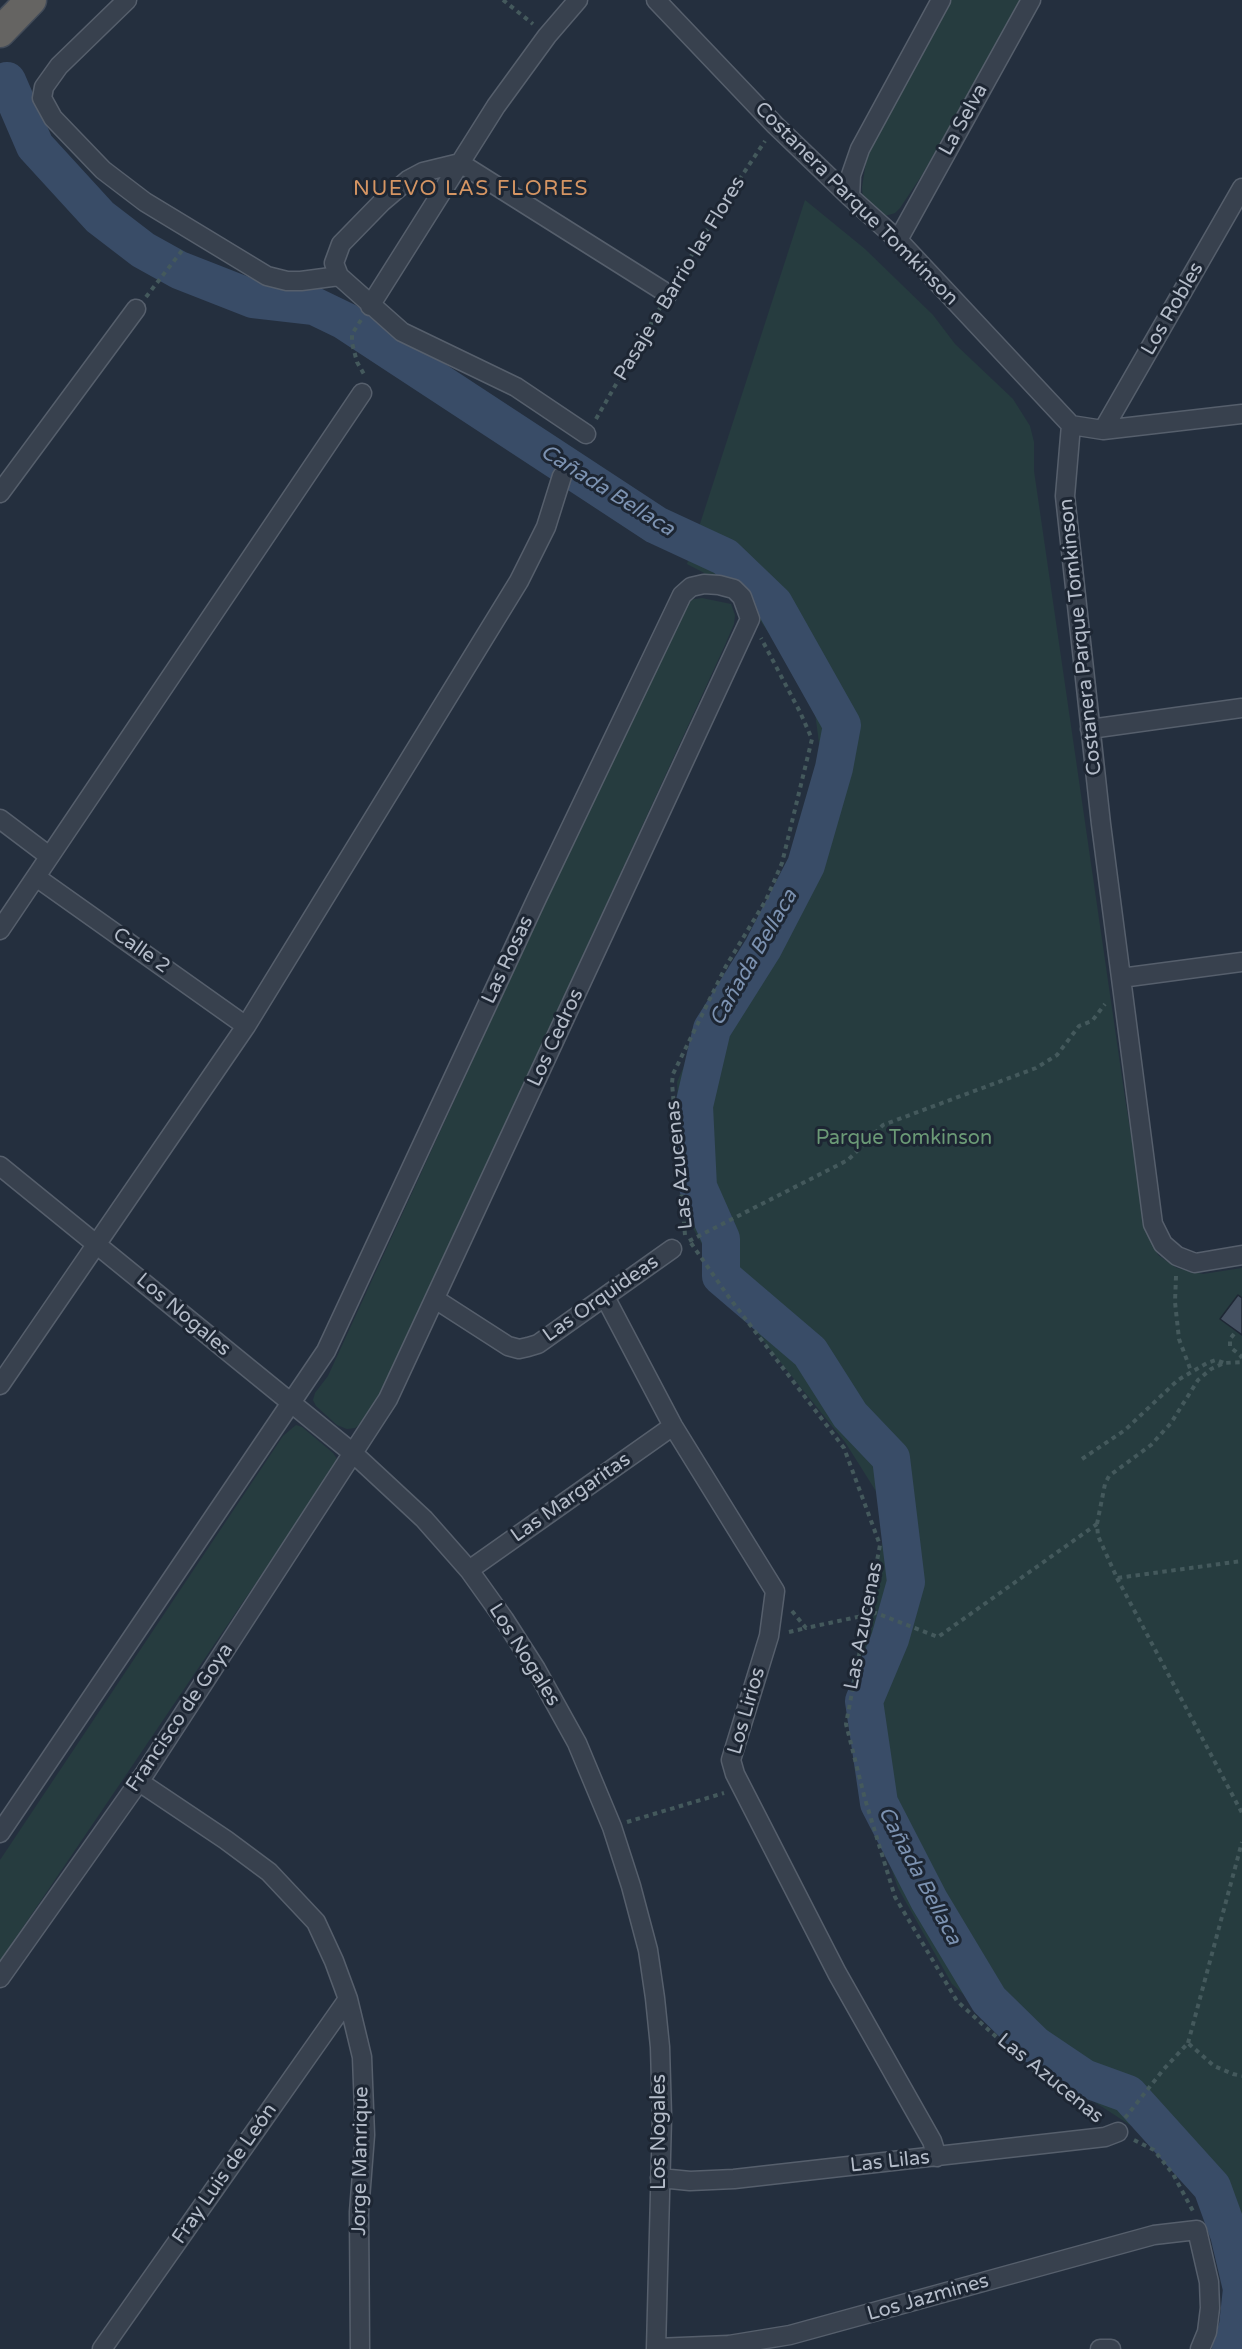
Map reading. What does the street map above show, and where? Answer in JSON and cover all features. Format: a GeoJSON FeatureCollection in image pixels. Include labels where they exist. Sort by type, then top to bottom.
{"type":"FeatureCollection","features":[{"type":"Feature","properties":{"kind":"highway"},"geometry":{"type":"LineString","coordinates":[[0,32],[31,0]]}},
{"type":"Feature","properties":{"kind":"street"},"geometry":{"type":"LineString","coordinates":[[127,0],[60,66],[44,87],[42,98],[53,118],[103,170],[165,215],[267,276],[287,281],[339,276]]}},
{"type":"Feature","properties":{"kind":"street"},"geometry":{"type":"LineString","coordinates":[[370,306],[417,235],[496,106],[547,36],[579,0]]}},
{"type":"Feature","properties":{"kind":"street","name":"Costanera Parque Tomkinson"},"geometry":{"type":"LineString","coordinates":[[656,0],[775,125],[850,198],[898,240],[1071,425],[1065,496],[1090,729],[1121,978],[1153,1224],[1162,1244],[1177,1256]]}},
{"type":"Feature","properties":{"kind":"street"},"geometry":{"type":"LineString","coordinates":[[850,198],[851,175],[860,149],[941,0]]}},
{"type":"Feature","properties":{"kind":"street","name":"La Selva"},"geometry":{"type":"LineString","coordinates":[[898,240],[1031,0]]}},
{"type":"Feature","properties":{"kind":"street"},"geometry":{"type":"LineString","coordinates":[[586,434],[516,387],[402,332],[370,306],[339,276],[334,263],[341,244],[382,202],[408,180],[423,172],[459,164],[668,294]]}},
{"type":"Feature","properties":{"kind":"street","name":"Los Robles"},"geometry":{"type":"LineString","coordinates":[[1103,430],[1242,188]]}},
{"type":"Feature","properties":{"kind":"street"},"geometry":{"type":"LineString","coordinates":[[0,493],[136,309]]}},
{"type":"Feature","properties":{"kind":"street"},"geometry":{"type":"LineString","coordinates":[[0,930],[362,393]]}},
{"type":"Feature","properties":{"kind":"street"},"geometry":{"type":"LineString","coordinates":[[1071,425],[1103,430],[1242,414]]}},
{"type":"Feature","properties":{"kind":"street"},"geometry":{"type":"LineString","coordinates":[[0,1385],[246,1026],[519,582],[546,527],[562,476]]}},
{"type":"Feature","properties":{"kind":"street","name":"Las Rosas"},"geometry":{"type":"LineString","coordinates":[[291,1404],[326,1351],[537,898],[682,595],[692,587],[704,584],[734,589],[742,597],[750,619]]}},
{"type":"Feature","properties":{"kind":"street","name":"Los Cedros"},"geometry":{"type":"LineString","coordinates":[[354,1454],[388,1399],[750,619]]}},
{"type":"Feature","properties":{"kind":"street"},"geometry":{"type":"LineString","coordinates":[[1090,729],[1242,708]]}},
{"type":"Feature","properties":{"kind":"street"},"geometry":{"type":"LineString","coordinates":[[0,819],[49,856]]}},
{"type":"Feature","properties":{"kind":"street","name":"Calle 2"},"geometry":{"type":"LineString","coordinates":[[36,877],[246,1026]]}},
{"type":"Feature","properties":{"kind":"street"},"geometry":{"type":"LineString","coordinates":[[1121,978],[1242,962]]}},
{"type":"Feature","properties":{"kind":"street","name":"Los Nogales"},"geometry":{"type":"LineString","coordinates":[[0,1166],[354,1454],[424,1519],[469,1569],[536,1669],[572,1734],[612,1827],[648,1950],[660,2047],[656,2348]]}},
{"type":"Feature","properties":{"kind":"street","name":"Las Orquideas"},"geometry":{"type":"LineString","coordinates":[[435,1299],[508,1346],[519,1349],[538,1344],[672,1249]]}},
{"type":"Feature","properties":{"kind":"street"},"geometry":{"type":"LineString","coordinates":[[1177,1256],[1195,1263],[1242,1255]]}},
{"type":"Feature","properties":{"kind":"street"},"geometry":{"type":"LineString","coordinates":[[605,1297],[673,1426],[775,1591]]}},
{"type":"Feature","properties":{"kind":"street"},"geometry":{"type":"LineString","coordinates":[[0,1833],[291,1404]]}},
{"type":"Feature","properties":{"kind":"street","name":"Las Margaritas"},"geometry":{"type":"LineString","coordinates":[[469,1569],[673,1426]]}},
{"type":"Feature","properties":{"kind":"street","name":"Francisco de Goya"},"geometry":{"type":"LineString","coordinates":[[0,1978],[138,1781],[354,1454]]}},
{"type":"Feature","properties":{"kind":"street","name":"Los Lirios"},"geometry":{"type":"LineString","coordinates":[[775,1591],[769,1636],[731,1760],[735,1774],[837,1973],[932,2141],[937,2157]]}},
{"type":"Feature","properties":{"kind":"street","name":"Jorge Manrique"},"geometry":{"type":"LineString","coordinates":[[138,1781],[226,1839],[269,1872],[316,1922],[334,1961],[348,1999],[362,2057],[365,2135],[359,2212],[360,2349]]}},
{"type":"Feature","properties":{"kind":"street","name":"Fray Luis de León"},"geometry":{"type":"LineString","coordinates":[[102,2349],[348,1999]]}},
{"type":"Feature","properties":{"kind":"street","name":"Las Lilas"},"geometry":{"type":"LineString","coordinates":[[660,2178],[690,2181],[734,2179],[937,2157],[1105,2137],[1121,2125]]}},
{"type":"Feature","properties":{"kind":"street"},"geometry":{"type":"LineString","coordinates":[[1197,2230],[1209,2282],[1210,2308],[1207,2332],[1200,2349]]}},
{"type":"Feature","properties":{"kind":"street","name":"Los Jazmines"},"geometry":{"type":"LineString","coordinates":[[656,2348],[729,2345],[790,2335],[1154,2235],[1197,2230]]}},
{"type":"Feature","properties":{"kind":"street"},"geometry":{"type":"LineString","coordinates":[[1100,2349],[1111,2349]]}},
{"type":"Feature","properties":{"kind":"path"},"geometry":{"type":"LineString","coordinates":[[503,0],[547,36]]}},
{"type":"Feature","properties":{"kind":"path","name":"Pasaje a Barrio las Flores"},"geometry":{"type":"LineString","coordinates":[[586,434],[723,204],[775,125]]}},
{"type":"Feature","properties":{"kind":"path"},"geometry":{"type":"LineString","coordinates":[[148,294],[176,258]]}},
{"type":"Feature","properties":{"kind":"path"},"geometry":{"type":"LineString","coordinates":[[354,331],[352,337],[355,356],[367,382],[362,393]]}},
{"type":"Feature","properties":{"kind":"path","name":"Las Azucenas"},"geometry":{"type":"LineString","coordinates":[[750,619],[796,703],[812,739],[782,863],[766,900],[726,966],[673,1074],[685,1236],[844,1448],[880,1545],[846,1724],[865,1799],[895,1897],[957,2001],[1028,2066],[1089,2114],[1121,2125],[1154,2150],[1184,2192],[1196,2217],[1197,2230]]}},
{"type":"Feature","properties":{"kind":"path"},"geometry":{"type":"LineString","coordinates":[[689,1241],[848,1160],[883,1125],[1036,1068],[1057,1055],[1079,1026],[1092,1021],[1121,978]]}},
{"type":"Feature","properties":{"kind":"path"},"geometry":{"type":"LineString","coordinates":[[1177,1256],[1175,1302],[1179,1339],[1191,1371]]}},
{"type":"Feature","properties":{"kind":"path"},"geometry":{"type":"LineString","coordinates":[[1082,1459],[1125,1430],[1178,1380],[1191,1371],[1216,1360],[1224,1363],[1241,1362],[1240,1355],[1230,1347],[1229,1343],[1234,1334]]}},
{"type":"Feature","properties":{"kind":"path"},"geometry":{"type":"LineString","coordinates":[[1224,1363],[1198,1380],[1171,1423],[1151,1445],[1109,1476],[1096,1524],[1098,1536],[1117,1578],[1242,1814]]}},
{"type":"Feature","properties":{"kind":"path"},"geometry":{"type":"LineString","coordinates":[[775,1591],[806,1628],[876,1613],[938,1637],[1096,1524]]}},
{"type":"Feature","properties":{"kind":"path"},"geometry":{"type":"LineString","coordinates":[[1117,1578],[1242,1561]]}},
{"type":"Feature","properties":{"kind":"path"},"geometry":{"type":"LineString","coordinates":[[612,1827],[743,1788]]}},
{"type":"Feature","properties":{"kind":"path"},"geometry":{"type":"LineString","coordinates":[[1121,2125],[1163,2070],[1188,2043],[1242,1842]]}},
{"type":"Feature","properties":{"kind":"path"},"geometry":{"type":"LineString","coordinates":[[1188,2043],[1214,2066],[1242,2076]]}},
{"type":"Feature","properties":{"kind":"green space"},"geometry":{"type":"Polygon","coordinates":[[[947,0],[1021,0],[922,175],[900,208],[895,213],[885,216],[873,211],[863,199],[862,187],[869,144],[947,0]]]}},
{"type":"Feature","properties":{"kind":"green space","name":"Parque Tomkinson"},"geometry":{"type":"Polygon","coordinates":[[[805,200],[865,249],[933,315],[955,344],[1013,399],[1030,426],[1034,442],[1034,471],[1146,1228],[1158,1255],[1177,1268],[1203,1274],[1242,1268],[1242,2349],[1214,2349],[1227,2306],[1216,2246],[1207,2209],[1167,2149],[1050,2073],[952,1984],[898,1888],[872,1812],[850,1726],[885,1525],[879,1496],[845,1442],[739,1311],[694,1230],[683,1202],[677,1082],[710,1007],[757,933],[785,880],[820,750],[815,713],[785,656],[752,609],[710,576],[687,564],[805,200]]]}},
{"type":"Feature","properties":{"kind":"green space"},"geometry":{"type":"Polygon","coordinates":[[[702,598],[731,604],[735,615],[734,624],[725,645],[377,1405],[355,1428],[347,1429],[337,1425],[316,1406],[313,1400],[315,1393],[328,1376],[678,613],[688,600],[702,598]]]}},
{"type":"Feature","properties":{"kind":"green space"},"geometry":{"type":"Polygon","coordinates":[[[296,1425],[302,1427],[333,1453],[337,1459],[335,1466],[0,1961],[0,1860],[283,1436],[296,1425]]]}},
{"type":"Feature","properties":{"kind":"building"},"geometry":{"type":"Polygon","coordinates":[[[1238,1295],[1242,1298],[1242,1335],[1220,1319],[1238,1295]]]}},
{"type":"Feature","properties":{"kind":"waterway","name":"Cañada Bellaca"},"geometry":{"type":"LineString","coordinates":[[7,81],[35,146],[100,217],[143,250],[179,270],[253,299],[314,306],[345,321],[656,525],[725,557],[774,604],[842,725],[834,768],[806,865],[763,948],[712,1029],[694,1106],[698,1187],[721,1239],[721,1276],[810,1352],[850,1415],[891,1458],[906,1582],[890,1639],[864,1701],[879,1803],[929,1900],[989,2000],[1035,2045],[1084,2078],[1128,2094],[1212,2187],[1229,2234],[1242,2289],[1238,2326],[1231,2349]]}},
{"type":"Feature","properties":{"kind":"district","name":"NUEVO LAS FLORES"},"geometry":{"type":"Point","coordinates":[471,189]}}]}
